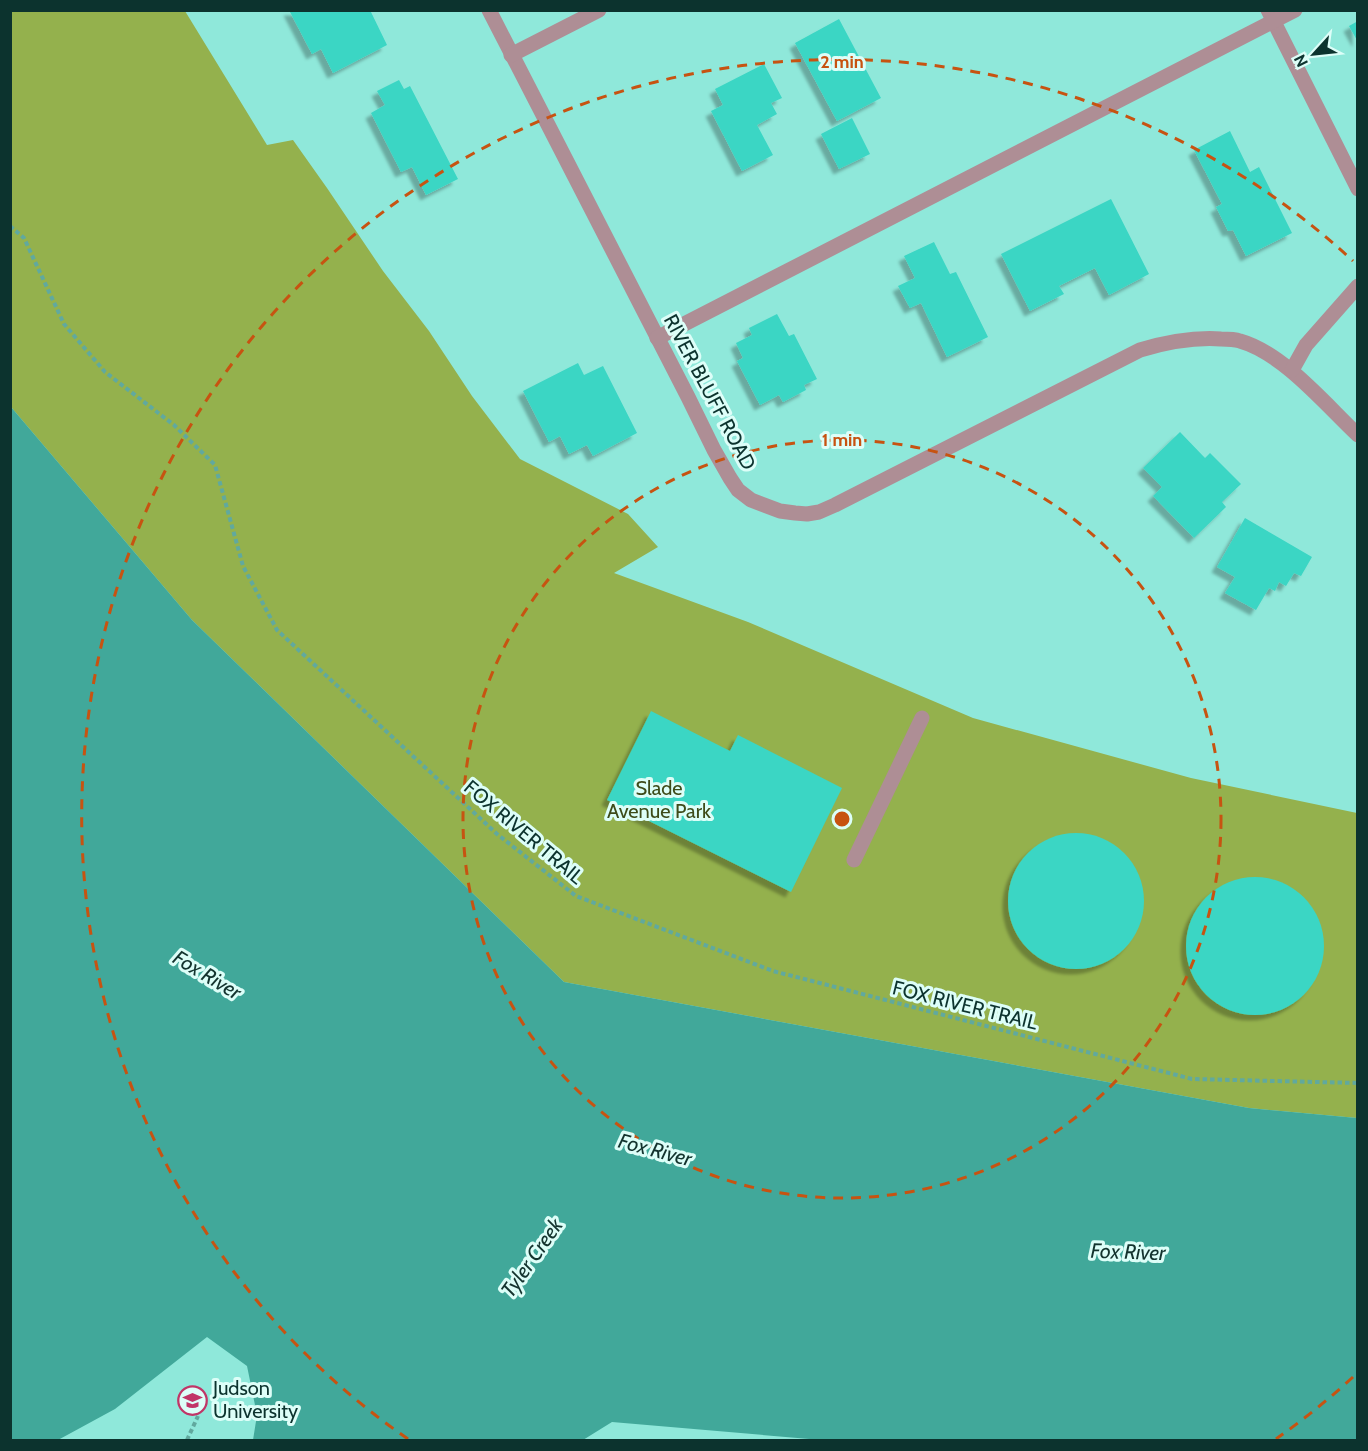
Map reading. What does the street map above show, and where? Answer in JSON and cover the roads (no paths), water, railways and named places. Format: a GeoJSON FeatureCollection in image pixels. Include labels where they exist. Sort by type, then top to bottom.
{"type":"FeatureCollection","features":[{"type":"Feature","properties":{"kind":"street","name":"RIVER BLUFF ROAD"},"geometry":{"type":"LineString","coordinates":[[489,10],[714,450],[738,489],[751,500],[780,511],[807,514],[836,506],[1140,350],[1184,339],[1239,340],[1259,349],[1292,370],[1358,435]]}},
{"type":"Feature","properties":{"kind":"street"},"geometry":{"type":"LineString","coordinates":[[512,55],[599,10]]}},
{"type":"Feature","properties":{"kind":"street"},"geometry":{"type":"LineString","coordinates":[[657,338],[1271,16],[1295,10]]}},
{"type":"Feature","properties":{"kind":"street"},"geometry":{"type":"LineString","coordinates":[[1271,16],[1358,189]]}},
{"type":"Feature","properties":{"kind":"street"},"geometry":{"type":"LineString","coordinates":[[1292,370],[1306,345],[1358,286]]}},
{"type":"Feature","properties":{"kind":"street"},"geometry":{"type":"LineString","coordinates":[[854,860],[922,718]]}},
{"type":"Feature","properties":{"kind":"water"},"geometry":{"type":"Polygon","coordinates":[[[11,407],[192,620],[564,982],[1249,1108],[1357,1118],[1357,1440],[821,1440],[612,1422],[583,1440],[253,1440],[257,1415],[247,1366],[207,1337],[115,1409],[58,1440],[11,1440],[11,407]]]}},
{"type":"Feature","properties":{"kind":"place","name":"Judson University"},"geometry":{"type":"Point","coordinates":[192,1400]}},
{"type":"Feature","properties":{"kind":"park label","name":"Slade Avenue Park"},"geometry":{"type":"Point","coordinates":[659,800]}},
{"type":"Feature","properties":{"kind":"water label","name":"Fox River"},"geometry":{"type":"Point","coordinates":[207,975]}},
{"type":"Feature","properties":{"kind":"water label","name":"Fox River"},"geometry":{"type":"Point","coordinates":[655,1150]}},
{"type":"Feature","properties":{"kind":"water label","name":"Fox River"},"geometry":{"type":"Point","coordinates":[1128,1252]}},
{"type":"Feature","properties":{"kind":"water label","name":"Tyler Creek"},"geometry":{"type":"Point","coordinates":[532,1258]}}]}
